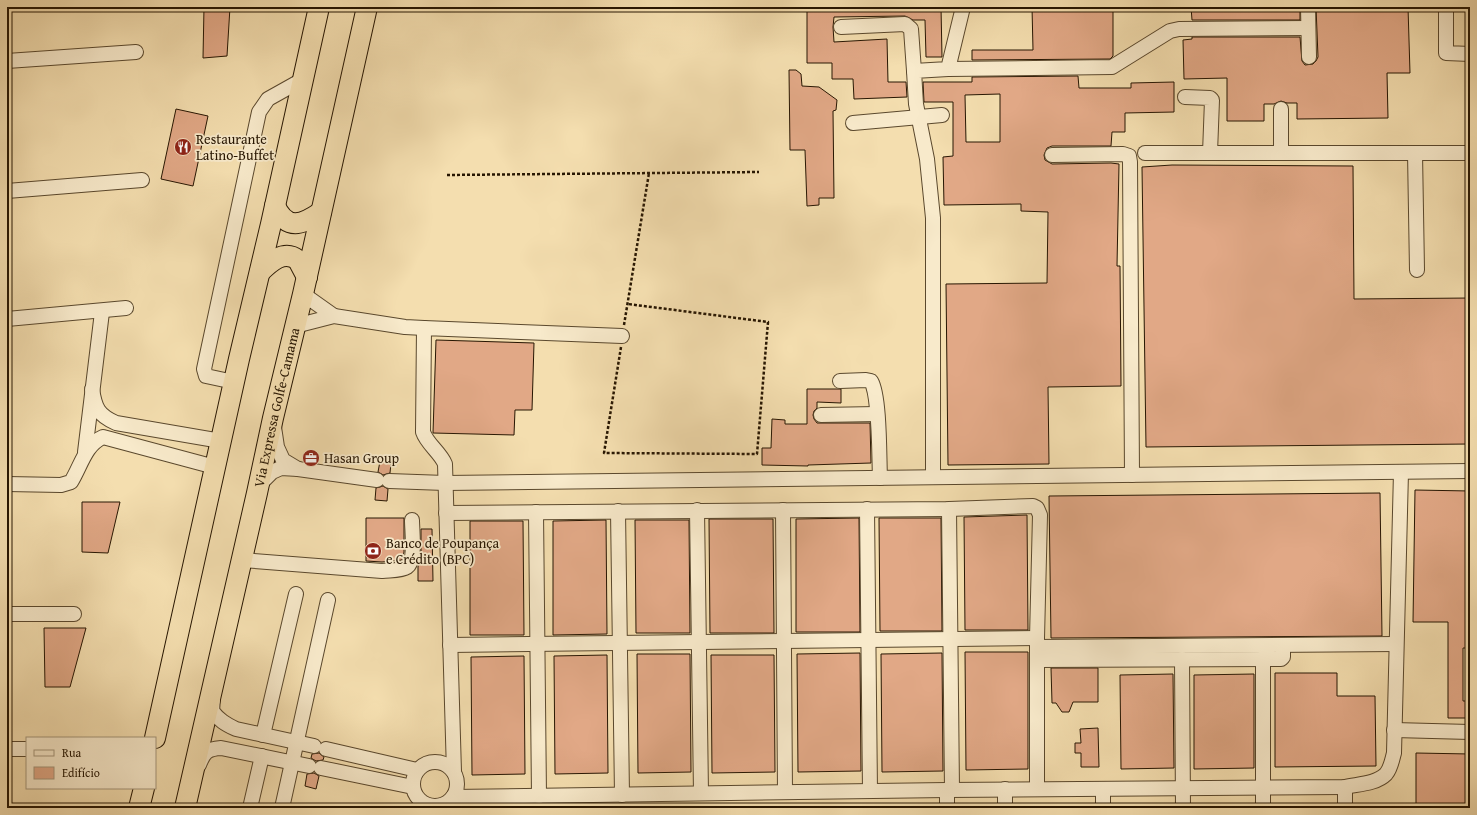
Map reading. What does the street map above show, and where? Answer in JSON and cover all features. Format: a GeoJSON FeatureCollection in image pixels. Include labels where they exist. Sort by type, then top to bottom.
{"type":"FeatureCollection","features":[{"type":"Feature","properties":{"kind":"highway","name":"Via Expressa Golfe-Camama"},"geometry":{"type":"LineString","coordinates":[[187,799],[367,7]]}},
{"type":"Feature","properties":{"kind":"highway"},"geometry":{"type":"LineString","coordinates":[[155,737],[234,382],[275,206],[316,12]]}},
{"type":"Feature","properties":{"kind":"highway"},"geometry":{"type":"LineString","coordinates":[[275,206],[282,218],[289,222],[302,222],[321,212]]}},
{"type":"Feature","properties":{"kind":"highway"},"geometry":{"type":"LineString","coordinates":[[260,272],[274,260],[288,256],[298,260],[305,285]]}},
{"type":"Feature","properties":{"kind":"highway"},"geometry":{"type":"LineString","coordinates":[[139,808],[144,789]]}},
{"type":"Feature","properties":{"kind":"street"},"geometry":{"type":"LineString","coordinates":[[948,69],[962,7]]}},
{"type":"Feature","properties":{"kind":"street"},"geometry":{"type":"LineString","coordinates":[[1308,7],[1309,57]]}},
{"type":"Feature","properties":{"kind":"street"},"geometry":{"type":"LineString","coordinates":[[1446,7],[1446,53],[1470,54]]}},
{"type":"Feature","properties":{"kind":"street"},"geometry":{"type":"LineString","coordinates":[[841,27],[904,24],[909,26],[911,29],[916,104],[927,159],[933,218],[933,477]]}},
{"type":"Feature","properties":{"kind":"street"},"geometry":{"type":"LineString","coordinates":[[914,71],[948,69],[1112,67],[1170,31],[1179,29],[1308,28]]}},
{"type":"Feature","properties":{"kind":"street"},"geometry":{"type":"LineString","coordinates":[[7,61],[136,52]]}},
{"type":"Feature","properties":{"kind":"street"},"geometry":{"type":"LineString","coordinates":[[234,382],[206,376],[204,369],[259,112],[268,99],[302,80]]}},
{"type":"Feature","properties":{"kind":"street"},"geometry":{"type":"LineString","coordinates":[[1185,97],[1205,96],[1212,100],[1210,153]]}},
{"type":"Feature","properties":{"kind":"street"},"geometry":{"type":"LineString","coordinates":[[1281,109],[1281,153]]}},
{"type":"Feature","properties":{"kind":"street"},"geometry":{"type":"LineString","coordinates":[[853,123],[942,114]]}},
{"type":"Feature","properties":{"kind":"street"},"geometry":{"type":"LineString","coordinates":[[1145,153],[1470,153]]}},
{"type":"Feature","properties":{"kind":"street"},"geometry":{"type":"LineString","coordinates":[[1415,153],[1418,270]]}},
{"type":"Feature","properties":{"kind":"street"},"geometry":{"type":"LineString","coordinates":[[1052,155],[1123,154],[1129,156],[1132,475]]}},
{"type":"Feature","properties":{"kind":"street"},"geometry":{"type":"LineString","coordinates":[[7,191],[142,180]]}},
{"type":"Feature","properties":{"kind":"street"},"geometry":{"type":"LineString","coordinates":[[305,285],[334,316]]}},
{"type":"Feature","properties":{"kind":"street"},"geometry":{"type":"LineString","coordinates":[[7,319],[102,312],[126,308]]}},
{"type":"Feature","properties":{"kind":"street"},"geometry":{"type":"LineString","coordinates":[[85,456],[102,312]]}},
{"type":"Feature","properties":{"kind":"street"},"geometry":{"type":"LineString","coordinates":[[295,326],[334,316],[405,327],[622,336]]}},
{"type":"Feature","properties":{"kind":"street"},"geometry":{"type":"LineString","coordinates":[[424,328],[423,432],[445,464],[454,772],[458,783],[453,797],[448,802],[441,805],[434,806],[426,804],[415,795],[413,780],[417,770],[425,764],[439,762],[446,764],[454,772]]}},
{"type":"Feature","properties":{"kind":"street"},"geometry":{"type":"LineString","coordinates":[[840,381],[866,380],[871,381],[874,387],[877,414],[880,478]]}},
{"type":"Feature","properties":{"kind":"street"},"geometry":{"type":"LineString","coordinates":[[92,389],[98,411],[106,419],[116,423],[221,441]]}},
{"type":"Feature","properties":{"kind":"street"},"geometry":{"type":"LineString","coordinates":[[821,415],[877,414]]}},
{"type":"Feature","properties":{"kind":"street"},"geometry":{"type":"LineString","coordinates":[[273,418],[277,447],[283,460],[298,469]]}},
{"type":"Feature","properties":{"kind":"street"},"geometry":{"type":"LineString","coordinates":[[7,484],[61,485],[71,482],[89,447],[95,441],[103,437],[215,467]]}},
{"type":"Feature","properties":{"kind":"street"},"geometry":{"type":"LineString","coordinates":[[257,493],[263,481],[272,472],[281,468],[383,480],[445,483],[1470,471]]}},
{"type":"Feature","properties":{"kind":"street"},"geometry":{"type":"LineString","coordinates":[[453,797],[1037,789],[1345,787],[1377,780],[1386,774],[1391,766],[1394,753],[1401,472]]}},
{"type":"Feature","properties":{"kind":"street"},"geometry":{"type":"LineString","coordinates":[[446,513],[949,509],[1033,506],[1037,508],[1040,515],[1037,648],[1037,789]]}},
{"type":"Feature","properties":{"kind":"street"},"geometry":{"type":"LineString","coordinates":[[867,509],[870,791]]}},
{"type":"Feature","properties":{"kind":"street"},"geometry":{"type":"LineString","coordinates":[[947,808],[950,790],[951,639],[949,509]]}},
{"type":"Feature","properties":{"kind":"street"},"geometry":{"type":"LineString","coordinates":[[697,510],[701,793]]}},
{"type":"Feature","properties":{"kind":"street"},"geometry":{"type":"LineString","coordinates":[[783,510],[785,792]]}},
{"type":"Feature","properties":{"kind":"street"},"geometry":{"type":"LineString","coordinates":[[618,511],[622,795]]}},
{"type":"Feature","properties":{"kind":"street"},"geometry":{"type":"LineString","coordinates":[[536,512],[539,796]]}},
{"type":"Feature","properties":{"kind":"street"},"geometry":{"type":"LineString","coordinates":[[242,560],[382,571],[400,570],[408,566],[412,560],[412,520]]}},
{"type":"Feature","properties":{"kind":"street"},"geometry":{"type":"LineString","coordinates":[[263,735],[296,594]]}},
{"type":"Feature","properties":{"kind":"street"},"geometry":{"type":"LineString","coordinates":[[282,808],[328,600]]}},
{"type":"Feature","properties":{"kind":"street"},"geometry":{"type":"LineString","coordinates":[[7,614],[74,614]]}},
{"type":"Feature","properties":{"kind":"street"},"geometry":{"type":"LineString","coordinates":[[450,645],[951,639],[1037,648],[1182,659],[1282,658],[1283,645]]}},
{"type":"Feature","properties":{"kind":"street"},"geometry":{"type":"LineString","coordinates":[[1037,648],[1396,644]]}},
{"type":"Feature","properties":{"kind":"street"},"geometry":{"type":"LineString","coordinates":[[1263,658],[1264,808]]}},
{"type":"Feature","properties":{"kind":"street"},"geometry":{"type":"LineString","coordinates":[[1182,659],[1183,808]]}},
{"type":"Feature","properties":{"kind":"street"},"geometry":{"type":"LineString","coordinates":[[215,673],[212,711],[218,719],[225,724],[236,729],[417,770]]}},
{"type":"Feature","properties":{"kind":"street"},"geometry":{"type":"LineString","coordinates":[[1394,730],[1470,732]]}},
{"type":"Feature","properties":{"kind":"street"},"geometry":{"type":"LineString","coordinates":[[187,799],[202,755],[208,751],[221,748],[413,787]]}},
{"type":"Feature","properties":{"kind":"street"},"geometry":{"type":"LineString","coordinates":[[7,749],[26,749]]}},
{"type":"Feature","properties":{"kind":"street"},"geometry":{"type":"LineString","coordinates":[[250,808],[262,756]]}},
{"type":"Feature","properties":{"kind":"street"},"geometry":{"type":"LineString","coordinates":[[1345,787],[1345,808]]}},
{"type":"Feature","properties":{"kind":"street"},"geometry":{"type":"LineString","coordinates":[[1102,789],[1103,808]]}},
{"type":"Feature","properties":{"kind":"street"},"geometry":{"type":"LineString","coordinates":[[1005,790],[1005,808]]}},
{"type":"Feature","properties":{"kind":"path"},"geometry":{"type":"LineString","coordinates":[[447,175],[759,172]]}},
{"type":"Feature","properties":{"kind":"path"},"geometry":{"type":"LineString","coordinates":[[628,304],[768,322],[757,454],[604,453],[649,173]]}},
{"type":"Feature","properties":{"kind":"building"},"geometry":{"type":"Polygon","coordinates":[[[204,7],[230,7],[227,56],[203,58],[204,7]]]}},
{"type":"Feature","properties":{"kind":"building"},"geometry":{"type":"Polygon","coordinates":[[[807,7],[941,7],[942,57],[926,57],[925,20],[913,20],[905,16],[834,17],[834,42],[887,39],[888,82],[906,82],[907,97],[854,99],[853,79],[832,79],[832,63],[807,63],[807,7]]]}},
{"type":"Feature","properties":{"kind":"building"},"geometry":{"type":"Polygon","coordinates":[[[1032,7],[1113,7],[1113,56],[1110,59],[972,60],[972,50],[1033,50],[1032,7]]]}},
{"type":"Feature","properties":{"kind":"building"},"geometry":{"type":"Polygon","coordinates":[[[1191,7],[1300,7],[1300,20],[1192,20],[1191,7]]]}},
{"type":"Feature","properties":{"kind":"building"},"geometry":{"type":"Polygon","coordinates":[[[1316,7],[1408,7],[1410,73],[1387,73],[1388,118],[1297,119],[1297,103],[1287,103],[1281,101],[1274,104],[1264,104],[1264,121],[1227,121],[1227,78],[1184,79],[1183,40],[1192,39],[1192,37],[1300,37],[1302,61],[1305,65],[1313,64],[1318,57],[1316,7]]]}},
{"type":"Feature","properties":{"kind":"building"},"geometry":{"type":"Polygon","coordinates":[[[789,70],[796,70],[801,74],[802,86],[819,87],[837,100],[836,110],[833,111],[834,198],[819,198],[819,205],[807,206],[805,150],[790,150],[789,70]]]}},
{"type":"Feature","properties":{"kind":"building"},"geometry":{"type":"Polygon","coordinates":[[[1078,76],[1079,88],[1131,88],[1131,83],[1174,82],[1174,112],[1125,113],[1125,132],[1112,132],[1111,146],[1052,146],[1047,148],[1044,155],[1045,160],[1052,164],[1119,164],[1117,266],[1120,266],[1121,386],[1048,387],[1049,464],[948,465],[946,284],[1047,283],[1048,212],[1021,211],[1021,204],[944,205],[943,157],[953,156],[953,102],[924,102],[923,82],[972,82],[972,77],[1078,76]],[[1000,94],[965,95],[966,142],[1000,142],[1000,94]]]}},
{"type":"Feature","properties":{"kind":"building"},"geometry":{"type":"Polygon","coordinates":[[[176,109],[208,116],[193,186],[161,179],[176,109]]]}},
{"type":"Feature","properties":{"kind":"building"},"geometry":{"type":"Polygon","coordinates":[[[1172,165],[1353,166],[1354,299],[1470,298],[1470,444],[1146,447],[1142,167],[1172,165]]]}},
{"type":"Feature","properties":{"kind":"building"},"geometry":{"type":"Polygon","coordinates":[[[436,340],[534,343],[532,410],[515,410],[514,435],[433,433],[436,340]]]}},
{"type":"Feature","properties":{"kind":"building"},"geometry":{"type":"Polygon","coordinates":[[[807,389],[841,389],[841,403],[817,402],[817,408],[813,415],[814,419],[817,423],[870,423],[871,463],[808,466],[762,465],[762,448],[771,448],[772,419],[785,420],[785,424],[807,424],[807,389]]]}},
{"type":"Feature","properties":{"kind":"building"},"geometry":{"type":"Polygon","coordinates":[[[380,461],[391,463],[390,473],[383,475],[378,472],[380,461]]]}},
{"type":"Feature","properties":{"kind":"building"},"geometry":{"type":"Polygon","coordinates":[[[383,486],[388,489],[387,501],[375,500],[376,488],[383,486]]]}},
{"type":"Feature","properties":{"kind":"building"},"geometry":{"type":"Polygon","coordinates":[[[1415,490],[1470,491],[1470,648],[1463,648],[1463,701],[1470,701],[1470,718],[1448,718],[1448,622],[1413,622],[1415,490]]]}},
{"type":"Feature","properties":{"kind":"building"},"geometry":{"type":"Polygon","coordinates":[[[1380,493],[1382,636],[1051,638],[1049,496],[1380,493]]]}},
{"type":"Feature","properties":{"kind":"building"},"geometry":{"type":"Polygon","coordinates":[[[82,502],[120,502],[108,553],[82,552],[82,502]]]}},
{"type":"Feature","properties":{"kind":"building"},"geometry":{"type":"Polygon","coordinates":[[[1027,515],[1028,630],[965,630],[964,517],[1027,515]]]}},
{"type":"Feature","properties":{"kind":"building"},"geometry":{"type":"Polygon","coordinates":[[[366,518],[404,518],[404,552],[402,560],[382,562],[366,561],[366,518]]]}},
{"type":"Feature","properties":{"kind":"building"},"geometry":{"type":"Polygon","coordinates":[[[859,518],[860,632],[796,632],[796,519],[859,518]]]}},
{"type":"Feature","properties":{"kind":"building"},"geometry":{"type":"Polygon","coordinates":[[[879,518],[941,518],[942,631],[880,631],[879,518]]]}},
{"type":"Feature","properties":{"kind":"building"},"geometry":{"type":"Polygon","coordinates":[[[709,519],[773,519],[774,633],[710,633],[709,519]]]}},
{"type":"Feature","properties":{"kind":"building"},"geometry":{"type":"Polygon","coordinates":[[[606,520],[607,634],[553,635],[553,521],[606,520]]]}},
{"type":"Feature","properties":{"kind":"building"},"geometry":{"type":"Polygon","coordinates":[[[635,520],[689,520],[690,633],[636,633],[635,520]]]}},
{"type":"Feature","properties":{"kind":"building"},"geometry":{"type":"Polygon","coordinates":[[[470,521],[523,521],[524,635],[470,635],[470,521]]]}},
{"type":"Feature","properties":{"kind":"building"},"geometry":{"type":"Polygon","coordinates":[[[421,529],[432,529],[433,581],[418,581],[418,567],[421,553],[421,529]]]}},
{"type":"Feature","properties":{"kind":"building"},"geometry":{"type":"Polygon","coordinates":[[[44,628],[86,628],[70,687],[45,687],[44,628]]]}},
{"type":"Feature","properties":{"kind":"building"},"geometry":{"type":"Polygon","coordinates":[[[965,652],[1028,652],[1028,769],[966,770],[965,652]]]}},
{"type":"Feature","properties":{"kind":"building"},"geometry":{"type":"Polygon","coordinates":[[[860,653],[861,771],[798,772],[797,654],[860,653]]]}},
{"type":"Feature","properties":{"kind":"building"},"geometry":{"type":"Polygon","coordinates":[[[942,653],[943,771],[882,772],[881,654],[942,653]]]}},
{"type":"Feature","properties":{"kind":"building"},"geometry":{"type":"Polygon","coordinates":[[[637,654],[690,654],[691,772],[638,773],[637,654]]]}},
{"type":"Feature","properties":{"kind":"building"},"geometry":{"type":"Polygon","coordinates":[[[607,655],[608,773],[555,774],[554,656],[607,655]]]}},
{"type":"Feature","properties":{"kind":"building"},"geometry":{"type":"Polygon","coordinates":[[[711,655],[774,655],[775,772],[712,773],[711,655]]]}},
{"type":"Feature","properties":{"kind":"building"},"geometry":{"type":"Polygon","coordinates":[[[524,656],[525,774],[472,775],[471,657],[524,656]]]}},
{"type":"Feature","properties":{"kind":"building"},"geometry":{"type":"Polygon","coordinates":[[[1051,668],[1098,668],[1098,702],[1073,702],[1069,712],[1062,712],[1056,703],[1052,703],[1051,668]]]}},
{"type":"Feature","properties":{"kind":"building"},"geometry":{"type":"Polygon","coordinates":[[[1275,673],[1337,673],[1337,696],[1375,696],[1376,766],[1275,767],[1275,673]]]}},
{"type":"Feature","properties":{"kind":"building"},"geometry":{"type":"Polygon","coordinates":[[[1173,674],[1174,768],[1121,769],[1120,675],[1173,674]]]}},
{"type":"Feature","properties":{"kind":"building"},"geometry":{"type":"Polygon","coordinates":[[[1254,674],[1254,768],[1194,769],[1194,675],[1254,674]]]}},
{"type":"Feature","properties":{"kind":"building"},"geometry":{"type":"Polygon","coordinates":[[[1098,728],[1099,767],[1081,767],[1081,753],[1075,753],[1075,743],[1081,743],[1080,729],[1098,728]]]}},
{"type":"Feature","properties":{"kind":"building"},"geometry":{"type":"Polygon","coordinates":[[[319,753],[324,757],[323,760],[316,761],[311,758],[312,754],[319,753]]]}},
{"type":"Feature","properties":{"kind":"building"},"geometry":{"type":"Polygon","coordinates":[[[1416,753],[1470,754],[1470,808],[1416,808],[1416,753]]]}},
{"type":"Feature","properties":{"kind":"building"},"geometry":{"type":"Polygon","coordinates":[[[314,773],[319,776],[316,789],[305,786],[307,774],[314,773]]]}},
{"type":"Feature","properties":{"kind":"place","name":"Restaurante Latino-Buffet"},"geometry":{"type":"Point","coordinates":[183,147]}},
{"type":"Feature","properties":{"kind":"place","name":"Hasan Group"},"geometry":{"type":"Point","coordinates":[311,458]}},
{"type":"Feature","properties":{"kind":"place","name":"Banco de Poupança e Crédito (BPC)"},"geometry":{"type":"Point","coordinates":[373,551]}}]}
